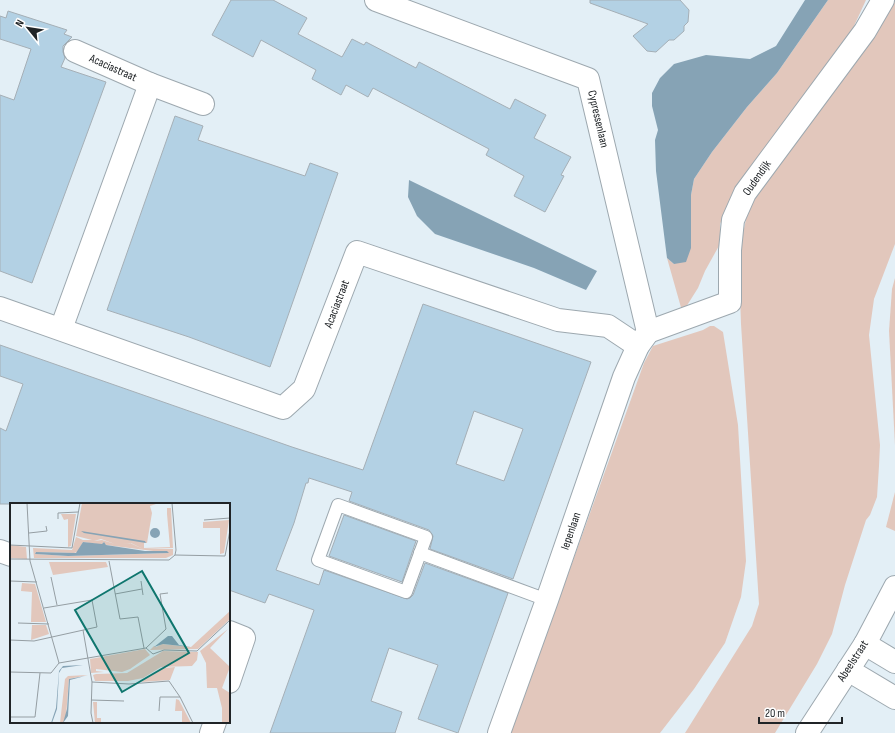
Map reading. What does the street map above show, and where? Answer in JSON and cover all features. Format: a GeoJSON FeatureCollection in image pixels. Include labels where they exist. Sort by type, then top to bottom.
{"type":"FeatureCollection","features":[{"type":"Feature","properties":{"kind":"street","name":"Cypressenlaan"},"geometry":{"type":"LineString","coordinates":[[376,0],[588,79],[643,339]]}},
{"type":"Feature","properties":{"kind":"street","name":"Oudendijk"},"geometry":{"type":"LineString","coordinates":[[643,339],[730,302],[730,250],[733,220],[744,193],[865,31],[883,0]]}},
{"type":"Feature","properties":{"kind":"street","name":"Acaciastraat"},"geometry":{"type":"LineString","coordinates":[[75,51],[150,84],[203,104]]}},
{"type":"Feature","properties":{"kind":"street","name":"Acaciastraat"},"geometry":{"type":"LineString","coordinates":[[61,329],[150,84]]}},
{"type":"Feature","properties":{"kind":"street","name":"Acaciastraat"},"geometry":{"type":"LineString","coordinates":[[0,308],[283,408],[304,389],[357,252],[558,320],[608,326],[643,339]]}},
{"type":"Feature","properties":{"kind":"street","name":"Iepenlaan"},"geometry":{"type":"LineString","coordinates":[[499,733],[547,600],[624,377],[643,339]]}},
{"type":"Feature","properties":{"kind":"street"},"geometry":{"type":"LineString","coordinates":[[0,552],[10,555]]}},
{"type":"Feature","properties":{"kind":"street","name":"Abeelstraat"},"geometry":{"type":"LineString","coordinates":[[807,733],[866,644],[895,587]]}},
{"type":"Feature","properties":{"kind":"street"},"geometry":{"type":"LineString","coordinates":[[230,632],[244,638],[230,679]]}},
{"type":"Feature","properties":{"kind":"street"},"geometry":{"type":"LineString","coordinates":[[866,644],[895,662]]}},
{"type":"Feature","properties":{"kind":"street"},"geometry":{"type":"LineString","coordinates":[[848,670],[895,698]]}},
{"type":"Feature","properties":{"kind":"street"},"geometry":{"type":"LineString","coordinates":[[211,733],[215,723]]}},
{"type":"Feature","properties":{"kind":"lane"},"geometry":{"type":"LineString","coordinates":[[338,505],[426,537],[420,553],[406,592],[318,560],[338,505]]}},
{"type":"Feature","properties":{"kind":"lane"},"geometry":{"type":"LineString","coordinates":[[420,553],[547,600]]}},
{"type":"Feature","properties":{"kind":"shaded area"},"geometry":{"type":"Polygon","coordinates":[[[828,0],[866,0],[848,39],[727,208],[720,224],[720,244],[705,271],[698,288],[682,311],[667,258],[674,264],[694,179],[712,152],[747,107],[777,73],[828,0]]]}},
{"type":"Feature","properties":{"kind":"shaded area"},"geometry":{"type":"Polygon","coordinates":[[[892,0],[895,0],[895,244],[874,299],[869,335],[880,445],[877,497],[870,515],[866,520],[845,585],[832,634],[817,664],[775,733],[685,733],[752,626],[759,604],[741,324],[739,267],[742,238],[748,210],[756,190],[892,0]]]}},
{"type":"Feature","properties":{"kind":"shaded area"},"geometry":{"type":"Polygon","coordinates":[[[895,278],[895,445],[889,331],[892,289],[895,278]]]}},
{"type":"Feature","properties":{"kind":"shaded area"},"geometry":{"type":"Polygon","coordinates":[[[710,326],[714,326],[723,332],[738,425],[746,561],[741,597],[725,643],[694,689],[660,733],[511,733],[644,363],[653,346],[703,330],[710,326]]]}},
{"type":"Feature","properties":{"kind":"shaded area"},"geometry":{"type":"Polygon","coordinates":[[[895,492],[895,531],[886,527],[895,492]]]}},
{"type":"Feature","properties":{"kind":"water"},"geometry":{"type":"Polygon","coordinates":[[[805,0],[828,0],[777,73],[747,107],[712,152],[694,179],[691,195],[691,248],[686,262],[674,264],[667,258],[656,171],[655,140],[658,130],[652,106],[652,93],[660,78],[674,64],[706,55],[750,59],[776,46],[805,0]]]}},
{"type":"Feature","properties":{"kind":"water"},"geometry":{"type":"Polygon","coordinates":[[[409,180],[597,271],[586,290],[534,268],[435,234],[417,216],[408,197],[409,180]]]}},
{"type":"Feature","properties":{"kind":"building"},"geometry":{"type":"Polygon","coordinates":[[[231,0],[273,0],[307,18],[298,34],[342,57],[352,39],[364,45],[366,42],[416,68],[419,62],[510,109],[515,99],[546,115],[534,138],[571,157],[561,175],[564,176],[545,212],[514,196],[524,176],[486,155],[489,149],[373,88],[368,97],[346,85],[341,95],[312,79],[316,70],[261,40],[253,57],[212,35],[231,0]]]}},
{"type":"Feature","properties":{"kind":"building"},"geometry":{"type":"Polygon","coordinates":[[[590,0],[680,0],[689,10],[688,22],[684,26],[684,31],[674,40],[669,40],[656,52],[647,51],[633,36],[648,24],[590,3],[590,0]]]}},
{"type":"Feature","properties":{"kind":"building"},"geometry":{"type":"Polygon","coordinates":[[[8,11],[67,30],[64,34],[72,37],[63,46],[65,58],[61,67],[106,82],[32,283],[0,271],[0,95],[14,100],[31,49],[0,39],[0,16],[6,18],[8,11]]]}},
{"type":"Feature","properties":{"kind":"building"},"geometry":{"type":"Polygon","coordinates":[[[175,116],[203,126],[198,140],[305,176],[310,163],[338,173],[270,367],[189,337],[107,310],[175,116]]]}},
{"type":"Feature","properties":{"kind":"building"},"geometry":{"type":"Polygon","coordinates":[[[423,304],[591,362],[513,579],[430,549],[433,536],[429,530],[349,501],[352,492],[309,478],[308,483],[306,483],[294,523],[276,570],[319,585],[324,570],[407,599],[413,595],[425,563],[508,593],[458,733],[418,719],[438,665],[389,648],[371,701],[402,712],[395,733],[270,733],[314,610],[269,594],[265,603],[230,590],[230,503],[0,504],[0,428],[6,431],[23,384],[0,376],[0,345],[292,447],[363,470],[423,304]],[[474,411],[456,464],[504,481],[523,429],[474,411]]]}},
{"type":"Feature","properties":{"kind":"building"},"geometry":{"type":"Polygon","coordinates":[[[344,515],[416,541],[402,582],[329,556],[344,515]]]}}]}
